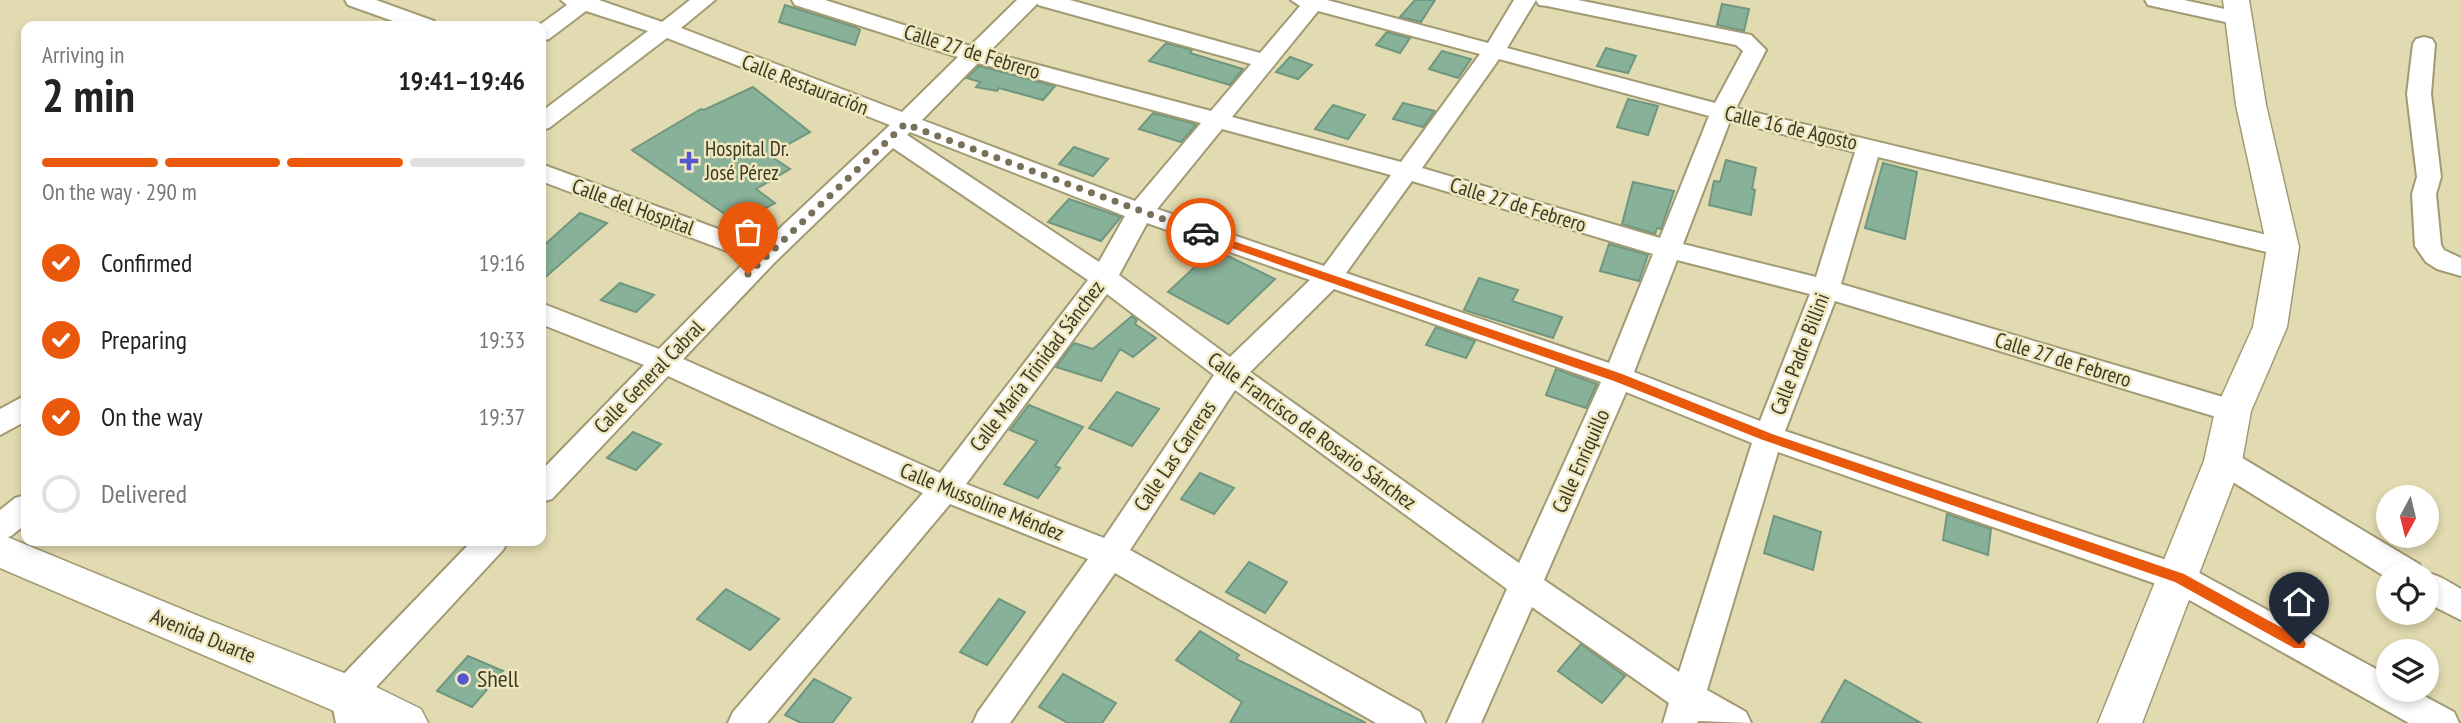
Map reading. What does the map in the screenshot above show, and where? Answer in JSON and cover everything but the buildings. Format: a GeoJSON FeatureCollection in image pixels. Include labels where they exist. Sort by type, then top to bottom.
{"type":"FeatureCollection","features":[{"type":"Feature","properties":{"kind":"main road"},"geometry":{"type":"LineString","coordinates":[[2120,723],[2223,461],[2233,411],[2270,327],[2283,247],[2251,105],[2238,9]]}},
{"type":"Feature","properties":{"kind":"main road","name":"Avenida Duarte"},"geometry":{"type":"LineString","coordinates":[[0,550],[186,629],[350,708],[406,723]]}},
{"type":"Feature","properties":{"kind":"street"},"geometry":{"type":"LineString","coordinates":[[356,0],[360,4],[411,21]]}},
{"type":"Feature","properties":{"kind":"street"},"geometry":{"type":"LineString","coordinates":[[546,119],[704,0]]}},
{"type":"Feature","properties":{"kind":"street","name":"Calle 27 de Febrero"},"geometry":{"type":"LineString","coordinates":[[803,0],[974,55],[1406,171],[1668,249],[1826,289],[2233,411]]}},
{"type":"Feature","properties":{"kind":"street","name":"Calle General Cabral"},"geometry":{"type":"LineString","coordinates":[[546,485],[765,256],[898,130],[1029,0]]}},
{"type":"Feature","properties":{"kind":"street"},"geometry":{"type":"LineString","coordinates":[[1046,0],[1266,61]]}},
{"type":"Feature","properties":{"kind":"street","name":"Calle Las Carreras"},"geometry":{"type":"LineString","coordinates":[[990,723],[1110,554],[1231,373],[1329,278],[1494,51],[1525,0]]}},
{"type":"Feature","properties":{"kind":"street","name":"Calle Enriquillo"},"geometry":{"type":"LineString","coordinates":[[1464,723],[1618,377],[1722,112],[1755,50],[1743,40],[1548,0]]}},
{"type":"Feature","properties":{"kind":"street"},"geometry":{"type":"LineString","coordinates":[[2156,0],[2238,9]]}},
{"type":"Feature","properties":{"kind":"street"},"geometry":{"type":"LineString","coordinates":[[546,30],[581,1]]}},
{"type":"Feature","properties":{"kind":"street","name":"Calle Restauración"},"geometry":{"type":"LineString","coordinates":[[581,1],[663,29],[898,130],[1618,377],[1768,437],[2179,578],[2442,723]]}},
{"type":"Feature","properties":{"kind":"street","name":"Calle María Trinidad Sánchez"},"geometry":{"type":"LineString","coordinates":[[745,723],[945,489],[1104,278],[1140,212],[1266,61],[1311,1]]}},
{"type":"Feature","properties":{"kind":"street","name":"Calle 16 de Agosto"},"geometry":{"type":"LineString","coordinates":[[1311,1],[1722,112],[2283,247]]}},
{"type":"Feature","properties":{"kind":"street"},"geometry":{"type":"LineString","coordinates":[[2424,44],[2419,94],[2430,177],[2424,194],[2428,246],[2435,256],[2461,267]]}},
{"type":"Feature","properties":{"kind":"street","name":"Calle Francisco de Rosario Sánchez"},"geometry":{"type":"LineString","coordinates":[[898,130],[1526,585],[1684,710],[1734,723]]}},
{"type":"Feature","properties":{"kind":"street","name":"Calle Padre Billini"},"geometry":{"type":"LineString","coordinates":[[1684,710],[1768,437],[1826,289],[1869,146]]}},
{"type":"Feature","properties":{"kind":"street","name":"Calle del Hospital"},"geometry":{"type":"LineString","coordinates":[[546,175],[765,256]]}},
{"type":"Feature","properties":{"kind":"street","name":"Calle Mussoline Méndez"},"geometry":{"type":"LineString","coordinates":[[546,315],[663,362],[945,489],[1110,554],[1408,723]]}},
{"type":"Feature","properties":{"kind":"street"},"geometry":{"type":"LineString","coordinates":[[0,425],[21,409]]}},
{"type":"Feature","properties":{"kind":"street"},"geometry":{"type":"LineString","coordinates":[[2223,461],[2388,562]]}},
{"type":"Feature","properties":{"kind":"street"},"geometry":{"type":"LineString","coordinates":[[0,527],[21,511]]}},
{"type":"Feature","properties":{"kind":"street"},"geometry":{"type":"LineString","coordinates":[[350,708],[488,546]]}},
{"type":"Feature","properties":{"kind":"street"},"geometry":{"type":"LineString","coordinates":[[2439,593],[2461,606]]}},
{"type":"Feature","properties":{"kind":"way so far"},"geometry":{"type":"LineString","coordinates":[[748,274],[905,124],[1201,233]]}},
{"type":"Feature","properties":{"kind":"place","name":"Hospital Dr. José Pérez"},"geometry":{"type":"Point","coordinates":[689,161]}},
{"type":"Feature","properties":{"kind":"place","name":"Shell"},"geometry":{"type":"Point","coordinates":[463,679]}},
{"type":"Feature","properties":{"kind":"route"},"geometry":{"type":"LineString","coordinates":[[1201,233],[1618,377],[1768,437],[2179,578],[2299,644]]}}]}
